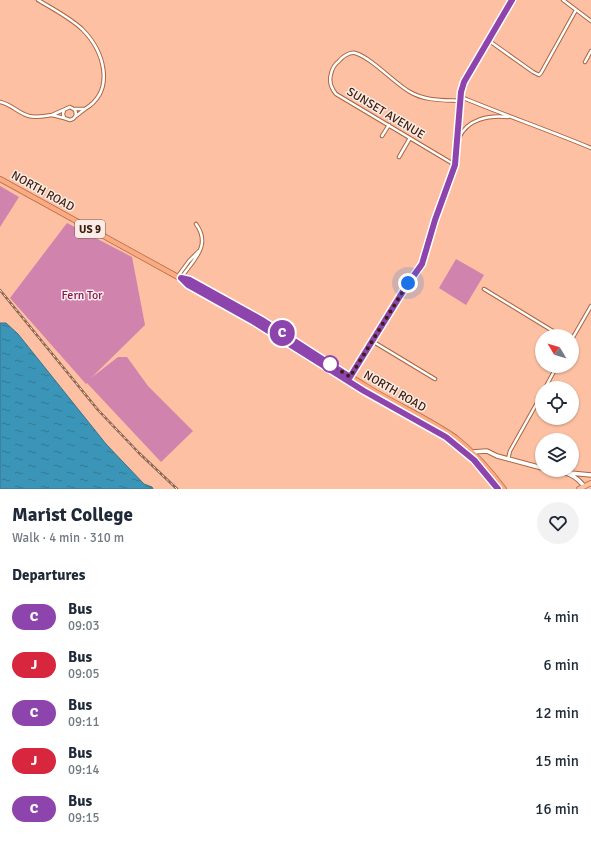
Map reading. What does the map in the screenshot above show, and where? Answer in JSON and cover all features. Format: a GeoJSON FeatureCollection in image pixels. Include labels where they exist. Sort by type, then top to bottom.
{"type":"FeatureCollection","features":[{"type":"Feature","properties":{"kind":"highway","name":"NORTH ROAD"},"geometry":{"type":"LineString","coordinates":[[0,179],[249,313],[349,379],[441,434],[466,453],[498,489]]}},
{"type":"Feature","properties":{"kind":"highway","name":"NORTH ROAD"},"geometry":{"type":"LineString","coordinates":[[349,379],[443,430],[472,452]]}},
{"type":"Feature","properties":{"kind":"highway","name":"US 9"},"geometry":{"type":"LineString","coordinates":[[472,452],[504,489]]}},
{"type":"Feature","properties":{"kind":"main road"},"geometry":{"type":"LineString","coordinates":[[579,489],[584,488],[591,483]]}},
{"type":"Feature","properties":{"kind":"street"},"geometry":{"type":"LineString","coordinates":[[38,0],[65,16],[78,26],[90,39],[98,53],[103,71],[103,86],[97,98],[85,109],[70,120],[52,115]]}},
{"type":"Feature","properties":{"kind":"street"},"geometry":{"type":"LineString","coordinates":[[349,379],[405,288],[422,264],[435,220],[455,165],[461,97],[465,78],[512,0]]}},
{"type":"Feature","properties":{"kind":"street"},"geometry":{"type":"LineString","coordinates":[[563,0],[591,21]]}},
{"type":"Feature","properties":{"kind":"street"},"geometry":{"type":"LineString","coordinates":[[488,40],[533,72],[541,74],[576,10]]}},
{"type":"Feature","properties":{"kind":"street"},"geometry":{"type":"LineString","coordinates":[[585,62],[591,51]]}},
{"type":"Feature","properties":{"kind":"street","name":"SUNSET AVENUE"},"geometry":{"type":"LineString","coordinates":[[455,165],[336,94],[332,89],[330,74],[336,64],[344,56],[354,53],[381,70],[409,92],[418,96],[433,99],[461,101]]}},
{"type":"Feature","properties":{"kind":"street"},"geometry":{"type":"LineString","coordinates":[[461,97],[490,110],[517,118],[591,148]]}},
{"type":"Feature","properties":{"kind":"street"},"geometry":{"type":"LineString","coordinates":[[0,102],[8,104],[28,116],[35,117],[52,115],[68,107],[74,109],[85,109]]}},
{"type":"Feature","properties":{"kind":"street"},"geometry":{"type":"LineString","coordinates":[[74,109],[76,112],[75,117]]}},
{"type":"Feature","properties":{"kind":"street"},"geometry":{"type":"LineString","coordinates":[[64,110],[64,118]]}},
{"type":"Feature","properties":{"kind":"street"},"geometry":{"type":"LineString","coordinates":[[458,144],[462,132],[477,121],[494,116],[517,118]]}},
{"type":"Feature","properties":{"kind":"street"},"geometry":{"type":"LineString","coordinates":[[382,136],[389,125]]}},
{"type":"Feature","properties":{"kind":"street"},"geometry":{"type":"LineString","coordinates":[[399,157],[410,138]]}},
{"type":"Feature","properties":{"kind":"street"},"geometry":{"type":"LineString","coordinates":[[180,277],[200,251],[202,239],[201,232],[196,224]]}},
{"type":"Feature","properties":{"kind":"street"},"geometry":{"type":"LineString","coordinates":[[484,289],[550,329]]}},
{"type":"Feature","properties":{"kind":"street"},"geometry":{"type":"LineString","coordinates":[[578,329],[591,306]]}},
{"type":"Feature","properties":{"kind":"street"},"geometry":{"type":"LineString","coordinates":[[372,341],[435,379]]}},
{"type":"Feature","properties":{"kind":"street"},"geometry":{"type":"LineString","coordinates":[[507,459],[535,406]]}},
{"type":"Feature","properties":{"kind":"street"},"geometry":{"type":"LineString","coordinates":[[472,452],[485,451],[493,455],[535,466]]}},
{"type":"Feature","properties":{"kind":"street"},"geometry":{"type":"LineString","coordinates":[[579,475],[591,476]]}},
{"type":"Feature","properties":{"kind":"street"},"geometry":{"type":"LineString","coordinates":[[575,477],[584,488]]}},
{"type":"Feature","properties":{"kind":"green space"},"geometry":{"type":"Polygon","coordinates":[[[0,186],[19,197],[0,227],[0,186]]]}},
{"type":"Feature","properties":{"kind":"green space","name":"Fern Tor"},"geometry":{"type":"Polygon","coordinates":[[[67,223],[132,257],[145,325],[91,378],[118,357],[127,357],[148,386],[193,431],[161,462],[87,383],[86,384],[10,298],[67,223]]]}},
{"type":"Feature","properties":{"kind":"green space"},"geometry":{"type":"Polygon","coordinates":[[[456,259],[484,275],[466,305],[439,288],[456,259]]]}},
{"type":"Feature","properties":{"kind":"water"},"geometry":{"type":"Polygon","coordinates":[[[0,323],[6,323],[18,334],[106,444],[144,484],[152,487],[153,489],[0,489],[0,323]]]}},
{"type":"Feature","properties":{"kind":"railway"},"geometry":{"type":"LineString","coordinates":[[0,290],[98,410],[139,453],[177,489]]}},
{"type":"Feature","properties":{"kind":"bus line","name":"C"},"geometry":{"type":"LineString","coordinates":[[498,489],[474,460],[446,437],[378,400],[254,322],[188,285],[181,278],[190,280],[249,313],[350,377],[405,288],[422,264],[435,220],[455,165],[461,92],[466,75],[512,0]]}},
{"type":"Feature","properties":{"kind":"route"},"geometry":{"type":"LineString","coordinates":[[330,364],[350,377],[408,283]]}}]}
